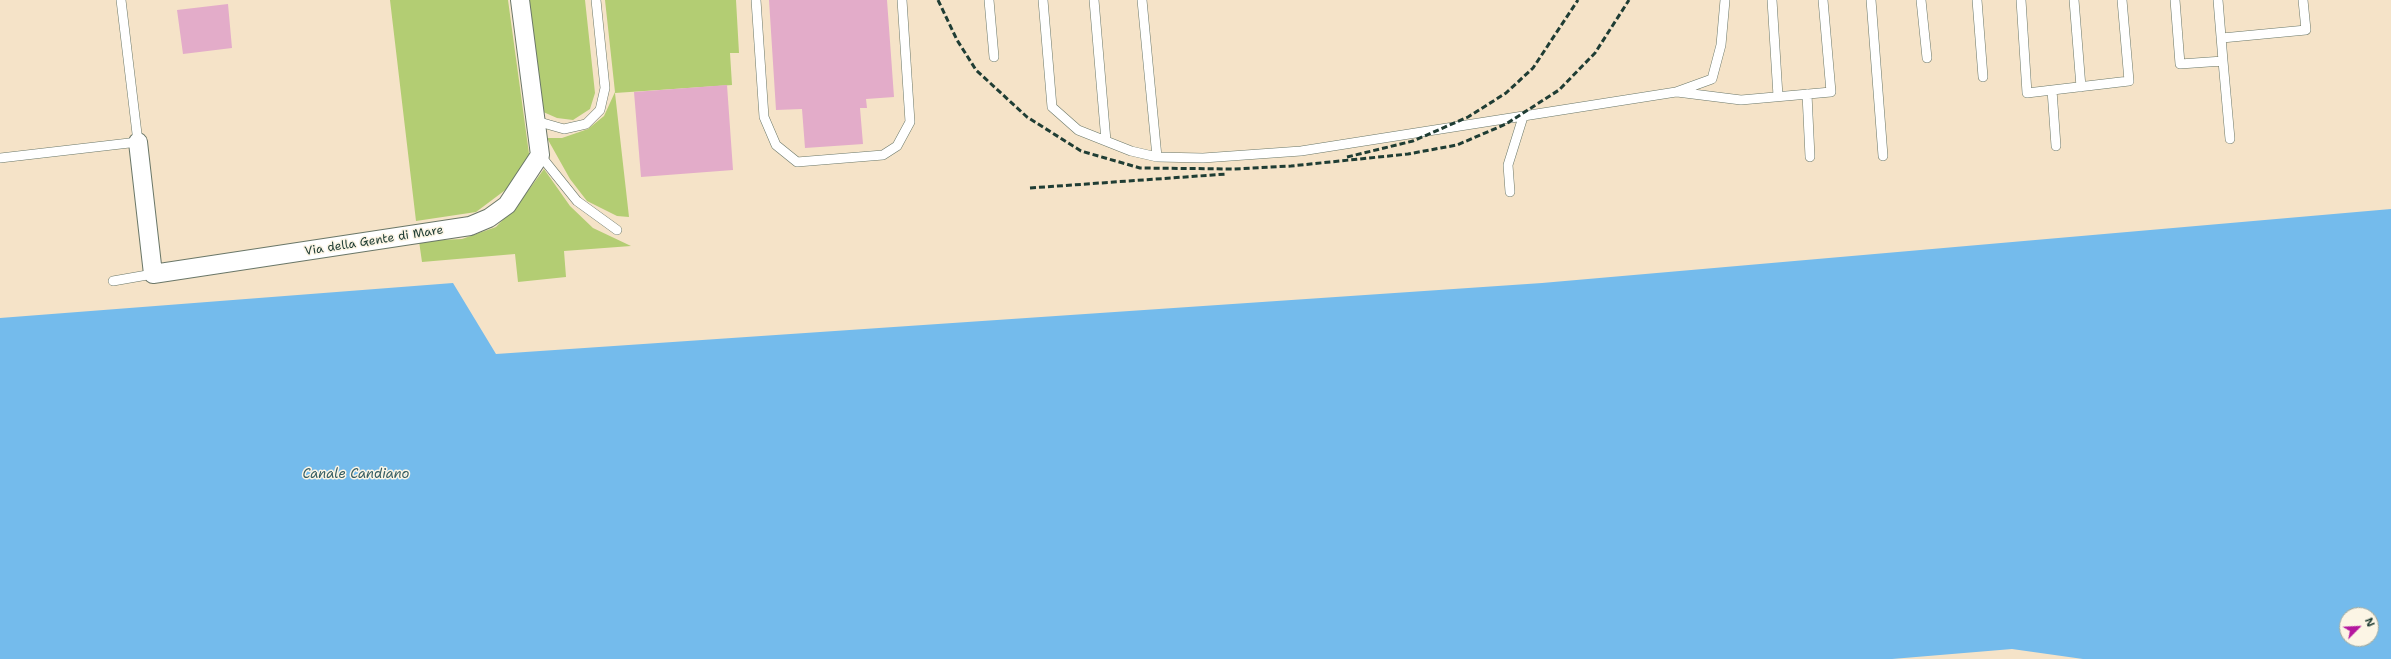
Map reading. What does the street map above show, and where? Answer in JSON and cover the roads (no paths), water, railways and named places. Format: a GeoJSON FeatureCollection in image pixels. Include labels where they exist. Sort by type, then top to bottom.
{"type":"FeatureCollection","features":[{"type":"Feature","properties":{"kind":"street"},"geometry":{"type":"LineString","coordinates":[[520,0],[540,155]]}},
{"type":"Feature","properties":{"kind":"street"},"geometry":{"type":"LineString","coordinates":[[138,142],[153,274]]}},
{"type":"Feature","properties":{"kind":"street","name":"Via della Gente di Mare"},"geometry":{"type":"LineString","coordinates":[[153,274],[470,226],[488,218],[507,205],[540,155]]}},
{"type":"Feature","properties":{"kind":"lane"},"geometry":{"type":"LineString","coordinates":[[0,158],[138,142],[121,0]]}},
{"type":"Feature","properties":{"kind":"lane"},"geometry":{"type":"LineString","coordinates":[[536,121],[564,129],[586,124],[600,110],[605,88],[596,0]]}},
{"type":"Feature","properties":{"kind":"lane"},"geometry":{"type":"LineString","coordinates":[[756,0],[764,117],[776,145],[796,162],[883,155],[897,146],[910,122],[902,0]]}},
{"type":"Feature","properties":{"kind":"lane"},"geometry":{"type":"LineString","coordinates":[[989,0],[994,57]]}},
{"type":"Feature","properties":{"kind":"lane"},"geometry":{"type":"LineString","coordinates":[[1043,0],[1052,108],[1078,130],[1131,151],[1157,157],[1203,158],[1301,151],[1676,92],[1712,79],[1720,45],[1725,0]]}},
{"type":"Feature","properties":{"kind":"lane"},"geometry":{"type":"LineString","coordinates":[[1094,0],[1106,141]]}},
{"type":"Feature","properties":{"kind":"lane"},"geometry":{"type":"LineString","coordinates":[[1142,0],[1157,157]]}},
{"type":"Feature","properties":{"kind":"lane"},"geometry":{"type":"LineString","coordinates":[[1772,0],[1778,96]]}},
{"type":"Feature","properties":{"kind":"lane"},"geometry":{"type":"LineString","coordinates":[[1676,92],[1741,100],[1831,92],[1823,0]]}},
{"type":"Feature","properties":{"kind":"lane"},"geometry":{"type":"LineString","coordinates":[[1870,0],[1883,156]]}},
{"type":"Feature","properties":{"kind":"lane"},"geometry":{"type":"LineString","coordinates":[[1921,0],[1926,58]]}},
{"type":"Feature","properties":{"kind":"lane"},"geometry":{"type":"LineString","coordinates":[[1977,0],[1983,78]]}},
{"type":"Feature","properties":{"kind":"lane"},"geometry":{"type":"LineString","coordinates":[[2021,0],[2027,93],[2129,81],[2122,0]]}},
{"type":"Feature","properties":{"kind":"lane"},"geometry":{"type":"LineString","coordinates":[[2074,0],[2081,87]]}},
{"type":"Feature","properties":{"kind":"lane"},"geometry":{"type":"LineString","coordinates":[[2175,0],[2180,64],[2224,61]]}},
{"type":"Feature","properties":{"kind":"lane"},"geometry":{"type":"LineString","coordinates":[[2218,0],[2230,139]]}},
{"type":"Feature","properties":{"kind":"lane"},"geometry":{"type":"LineString","coordinates":[[2222,38],[2306,30],[2303,0]]}},
{"type":"Feature","properties":{"kind":"lane"},"geometry":{"type":"LineString","coordinates":[[2052,90],[2056,146]]}},
{"type":"Feature","properties":{"kind":"lane"},"geometry":{"type":"LineString","coordinates":[[1807,94],[1810,157]]}},
{"type":"Feature","properties":{"kind":"lane"},"geometry":{"type":"LineString","coordinates":[[1510,192],[1508,165],[1523,117]]}},
{"type":"Feature","properties":{"kind":"lane"},"geometry":{"type":"LineString","coordinates":[[540,155],[577,201],[617,230]]}},
{"type":"Feature","properties":{"kind":"lane"},"geometry":{"type":"LineString","coordinates":[[113,281],[153,274]]}},
{"type":"Feature","properties":{"kind":"water","name":"Canale Candiano"},"geometry":{"type":"Polygon","coordinates":[[[2391,209],[2391,659],[2083,659],[2012,649],[1892,659],[0,659],[0,318],[453,283],[496,354],[1542,283],[2391,209]]]}},
{"type":"Feature","properties":{"kind":"railway"},"geometry":{"type":"LineString","coordinates":[[938,0],[957,40],[976,70],[1027,117],[1081,151],[1140,168],[1234,169],[1291,166],[1408,154],[1457,145],[1506,124],[1559,90],[1595,53],[1629,0]]}},
{"type":"Feature","properties":{"kind":"railway"},"geometry":{"type":"LineString","coordinates":[[1347,157],[1413,141],[1468,117],[1506,93],[1533,68],[1578,0]]}},
{"type":"Feature","properties":{"kind":"railway"},"geometry":{"type":"LineString","coordinates":[[1030,188],[1227,174]]}}]}
